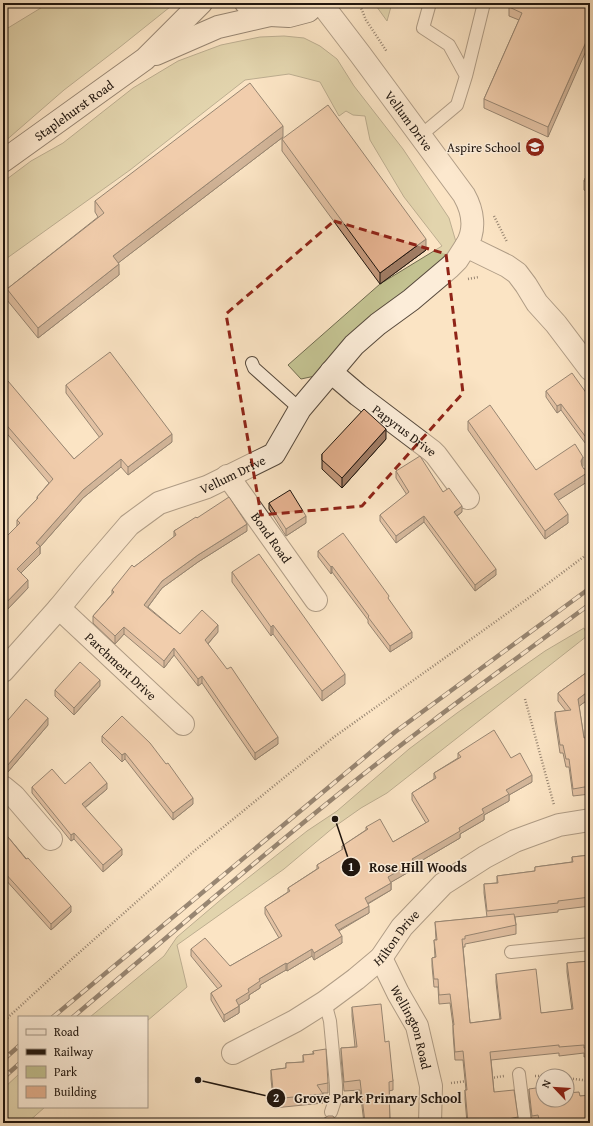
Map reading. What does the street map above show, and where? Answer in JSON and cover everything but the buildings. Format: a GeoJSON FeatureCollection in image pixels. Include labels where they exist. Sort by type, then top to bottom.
{"type":"FeatureCollection","features":[{"type":"Feature","properties":{"kind":"street","name":"Staplehurst Road"},"geometry":{"type":"LineString","coordinates":[[3,162],[145,58],[202,3]]}},
{"type":"Feature","properties":{"kind":"street"},"geometry":{"type":"LineString","coordinates":[[246,3],[254,9],[270,15],[289,16],[308,11],[317,3]]}},
{"type":"Feature","properties":{"kind":"street","name":"Vellum Drive"},"geometry":{"type":"LineString","coordinates":[[3,671],[59,608],[86,574],[129,525],[159,503],[207,486],[274,454],[300,409],[358,341],[420,293],[450,267],[457,260],[466,246],[470,236],[472,222],[471,210],[467,200],[321,3]]}},
{"type":"Feature","properties":{"kind":"street","name":"Staplehurst Road"},"geometry":{"type":"LineString","coordinates":[[145,58],[218,27],[270,15]]}},
{"type":"Feature","properties":{"kind":"street"},"geometry":{"type":"LineString","coordinates":[[466,246],[517,273],[537,302],[556,324],[590,369]]}},
{"type":"Feature","properties":{"kind":"street","name":"Papyrus Drive"},"geometry":{"type":"LineString","coordinates":[[331,372],[358,395],[432,451],[468,498]]}},
{"type":"Feature","properties":{"kind":"street","name":"Bond Road"},"geometry":{"type":"LineString","coordinates":[[227,476],[316,600]]}},
{"type":"Feature","properties":{"kind":"street","name":"Parchment Drive"},"geometry":{"type":"LineString","coordinates":[[59,608],[183,724]]}},
{"type":"Feature","properties":{"kind":"street"},"geometry":{"type":"LineString","coordinates":[[3,787],[14,796],[51,838]]}},
{"type":"Feature","properties":{"kind":"street","name":"Hilton Drive"},"geometry":{"type":"LineString","coordinates":[[233,1053],[295,1021],[325,1002],[356,979],[381,958],[402,927],[443,884],[485,857],[515,841],[559,825],[590,820]]}},
{"type":"Feature","properties":{"kind":"street","name":"Wellington Road"},"geometry":{"type":"LineString","coordinates":[[381,958],[398,993],[417,1026],[431,1086],[430,1123]]}},
{"type":"Feature","properties":{"kind":"lane"},"geometry":{"type":"LineString","coordinates":[[430,3],[423,28],[449,45],[466,76]]}},
{"type":"Feature","properties":{"kind":"lane"},"geometry":{"type":"LineString","coordinates":[[420,136],[457,105],[466,76],[484,3]]}},
{"type":"Feature","properties":{"kind":"lane"},"geometry":{"type":"LineString","coordinates":[[252,363],[254,368],[300,409]]}},
{"type":"Feature","properties":{"kind":"lane"},"geometry":{"type":"LineString","coordinates":[[511,952],[590,944]]}},
{"type":"Feature","properties":{"kind":"lane"},"geometry":{"type":"LineString","coordinates":[[325,1002],[330,1021],[336,1085],[336,1097],[331,1112]]}},
{"type":"Feature","properties":{"kind":"lane"},"geometry":{"type":"LineString","coordinates":[[519,1074],[525,1123]]}},
{"type":"Feature","properties":{"kind":"path"},"geometry":{"type":"LineString","coordinates":[[3,1022],[194,852],[334,737],[513,610],[590,552]]}},
{"type":"Feature","properties":{"kind":"path"},"geometry":{"type":"LineString","coordinates":[[525,699],[559,825]]}},
{"type":"Feature","properties":{"kind":"path"},"geometry":{"type":"LineString","coordinates":[[490,1078],[519,1074],[535,1075]]}},
{"type":"Feature","properties":{"kind":"path"},"geometry":{"type":"LineString","coordinates":[[575,1079],[590,1081]]}},
{"type":"Feature","properties":{"kind":"path"},"geometry":{"type":"LineString","coordinates":[[431,1086],[475,1080]]}},
{"type":"Feature","properties":{"kind":"highlighted area"},"geometry":{"type":"Polygon","coordinates":[[[334,221],[446,254],[463,393],[362,506],[261,515],[226,314],[334,221]]]}},
{"type":"Feature","properties":{"kind":"green space"},"geometry":{"type":"Polygon","coordinates":[[[49,3],[175,3],[64,90],[3,143],[3,31],[49,3]]]}},
{"type":"Feature","properties":{"kind":"green space"},"geometry":{"type":"Polygon","coordinates":[[[374,3],[392,3],[387,21],[374,3]]]}},
{"type":"Feature","properties":{"kind":"green space"},"geometry":{"type":"Polygon","coordinates":[[[284,36],[304,38],[320,46],[337,59],[354,86],[403,149],[449,218],[456,242],[440,268],[315,376],[301,379],[288,365],[380,284],[442,246],[404,197],[370,140],[365,116],[353,115],[346,111],[339,116],[320,82],[289,74],[245,80],[130,170],[3,261],[3,182],[31,161],[63,143],[133,88],[178,61],[221,45],[260,37],[284,36]]]}},
{"type":"Feature","properties":{"kind":"green space"},"geometry":{"type":"Polygon","coordinates":[[[584,628],[587,636],[387,793],[361,808],[334,827],[284,869],[177,945],[187,987],[148,1020],[148,1016],[91,1016],[164,956],[177,937],[224,897],[307,831],[337,811],[409,749],[545,651],[584,628]]]}},
{"type":"Feature","properties":{"kind":"green space"},"geometry":{"type":"Polygon","coordinates":[[[18,1075],[18,1108],[44,1108],[27,1123],[3,1123],[3,1089],[18,1075]]]}},
{"type":"Feature","properties":{"kind":"railway"},"geometry":{"type":"LineString","coordinates":[[54,1016],[395,732],[590,588]]}},
{"type":"Feature","properties":{"kind":"railway"},"geometry":{"type":"LineString","coordinates":[[74,1016],[262,857],[357,779],[456,703],[590,604]]}},
{"type":"Feature","properties":{"kind":"railway"},"geometry":{"type":"LineString","coordinates":[[3,1060],[18,1047]]}},
{"type":"Feature","properties":{"kind":"railway"},"geometry":{"type":"LineString","coordinates":[[3,1078],[18,1065]]}},
{"type":"Feature","properties":{"kind":"place","name":"Aspire School"},"geometry":{"type":"Point","coordinates":[535,147]}},
{"type":"Feature","properties":{"kind":"place","name":"Rose Hill Woods"},"geometry":{"type":"Point","coordinates":[335,819]}},
{"type":"Feature","properties":{"kind":"place","name":"Grove Park Primary School"},"geometry":{"type":"Point","coordinates":[198,1080]}}]}
